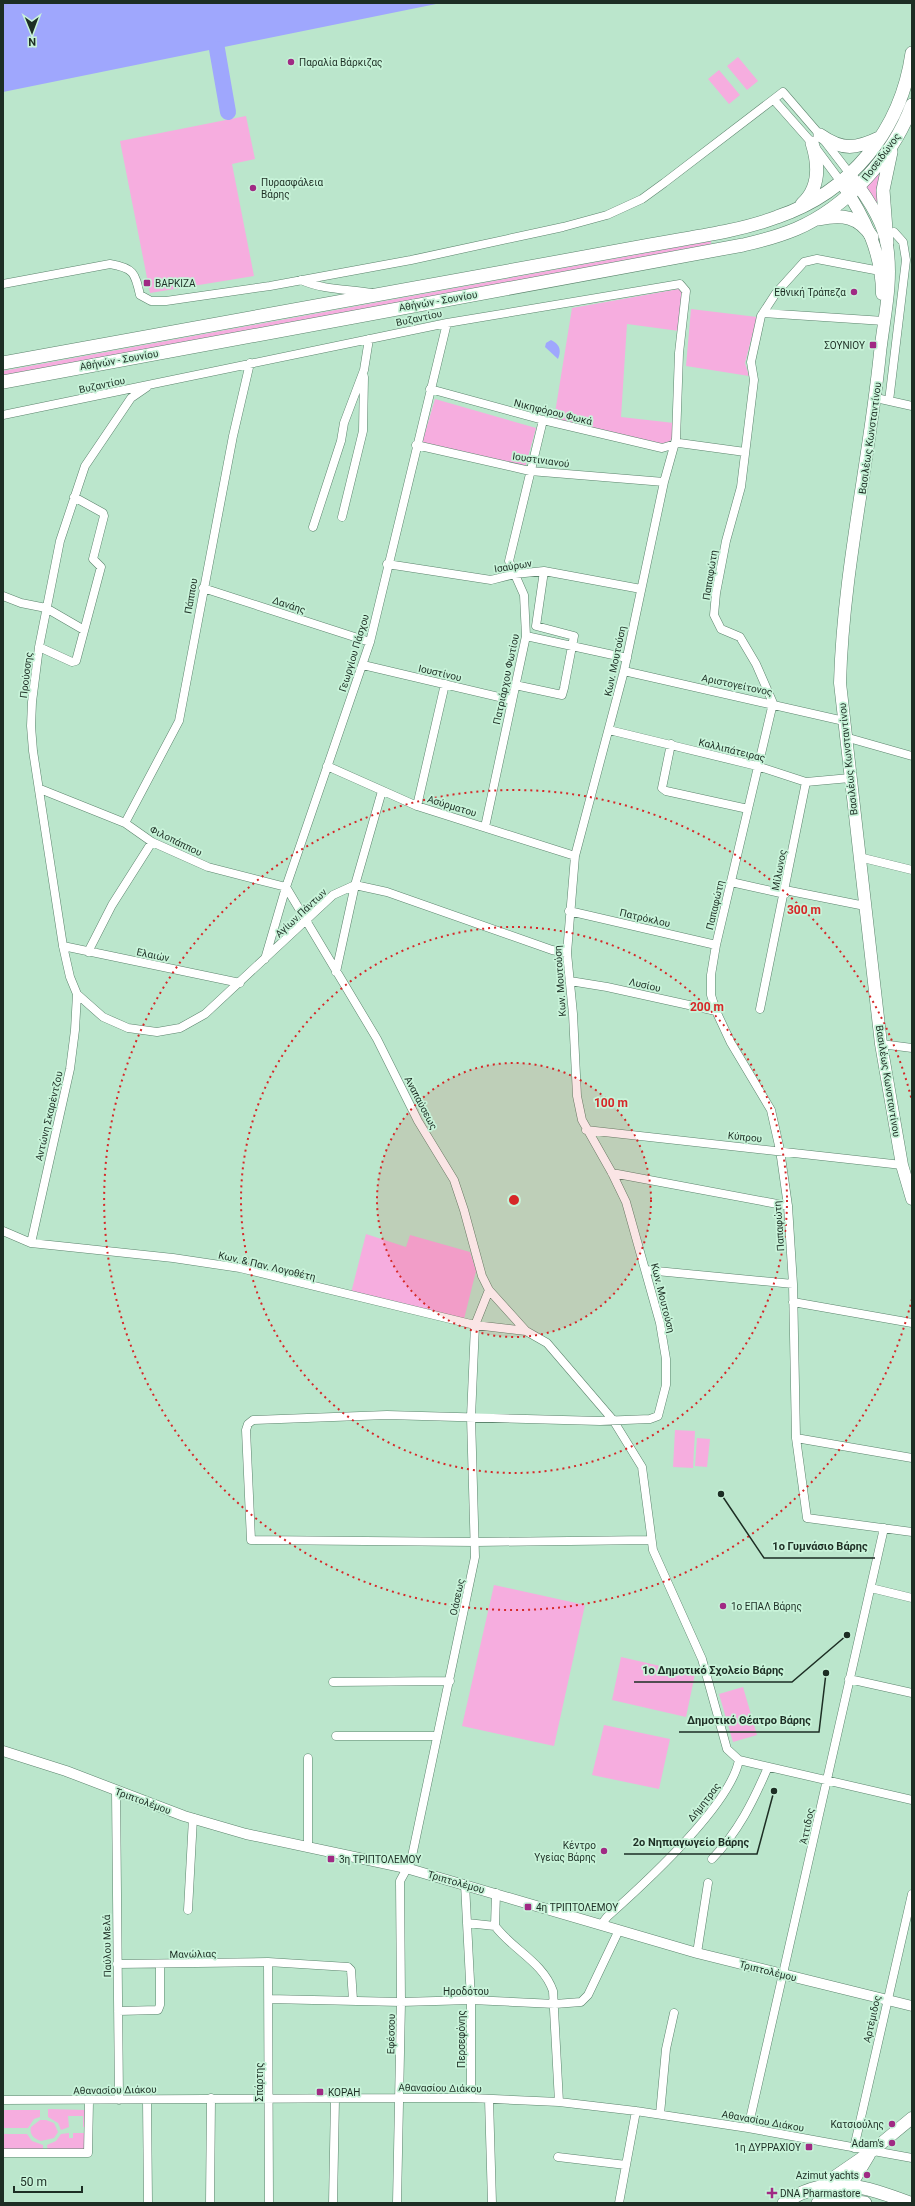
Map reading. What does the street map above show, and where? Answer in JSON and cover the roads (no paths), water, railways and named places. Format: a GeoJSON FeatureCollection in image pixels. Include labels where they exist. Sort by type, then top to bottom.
{"type":"FeatureCollection","features":[{"type":"Feature","properties":{"kind":"main road","name":"Ποσειδώνος"},"geometry":{"type":"LineString","coordinates":[[845,178],[883,137],[900,104],[911,61]]}},
{"type":"Feature","properties":{"kind":"main road","name":"Ποσειδώνος"},"geometry":{"type":"LineString","coordinates":[[854,190],[899,136],[912,105]]}},
{"type":"Feature","properties":{"kind":"main road"},"geometry":{"type":"LineString","coordinates":[[890,238],[883,190],[888,161],[899,136]]}},
{"type":"Feature","properties":{"kind":"main road"},"geometry":{"type":"LineString","coordinates":[[791,212],[808,199],[816,183],[816,139],[848,147],[860,146],[883,137]]}},
{"type":"Feature","properties":{"kind":"main road","name":"Βασιλέως Κωνσταντίνου"},"geometry":{"type":"LineString","coordinates":[[845,178],[877,217],[890,238],[890,283],[884,320],[876,398],[841,636],[840,683],[881,1044],[902,1165],[912,1197]]}},
{"type":"Feature","properties":{"kind":"main road","name":"Αθήνών - Σουνίου"},"geometry":{"type":"LineString","coordinates":[[3,363],[739,228],[791,212],[816,199],[845,178]]}},
{"type":"Feature","properties":{"kind":"main road","name":"Βασιλέως Κωνσταντίνου"},"geometry":{"type":"LineString","coordinates":[[854,190],[872,237],[880,271],[884,320]]}},
{"type":"Feature","properties":{"kind":"main road","name":"Αθήνών - Σουνίου"},"geometry":{"type":"LineString","coordinates":[[3,382],[743,245],[797,229],[824,213],[854,190]]}},
{"type":"Feature","properties":{"kind":"main road"},"geometry":{"type":"LineString","coordinates":[[797,229],[819,219],[841,216],[855,219],[872,237]]}},
{"type":"Feature","properties":{"kind":"main road"},"geometry":{"type":"LineString","coordinates":[[784,2203],[801,2193],[820,2186],[872,2151],[912,2118]]}},
{"type":"Feature","properties":{"kind":"main road"},"geometry":{"type":"LineString","coordinates":[[832,2200],[851,2185],[872,2151]]}},
{"type":"Feature","properties":{"kind":"main road"},"geometry":{"type":"LineString","coordinates":[[820,2186],[851,2185],[910,2203]]}},
{"type":"Feature","properties":{"kind":"main road"},"geometry":{"type":"LineString","coordinates":[[818,2203],[832,2200],[865,2203]]}},
{"type":"Feature","properties":{"kind":"street"},"geometry":{"type":"LineString","coordinates":[[3,284],[110,264],[126,267],[134,273],[140,295],[152,301],[166,301],[302,280],[410,260],[563,227],[607,215],[642,199],[783,92],[845,178]]}},
{"type":"Feature","properties":{"kind":"street"},"geometry":{"type":"LineString","coordinates":[[774,100],[816,139],[845,178]]}},
{"type":"Feature","properties":{"kind":"street"},"geometry":{"type":"LineString","coordinates":[[889,401],[906,260],[903,242],[890,238]]}},
{"type":"Feature","properties":{"kind":"street"},"geometry":{"type":"LineString","coordinates":[[763,312],[776,293],[804,262],[817,259],[880,271]]}},
{"type":"Feature","properties":{"kind":"street"},"geometry":{"type":"LineString","coordinates":[[302,280],[315,286],[346,288],[380,294]]}},
{"type":"Feature","properties":{"kind":"street","name":"Βυζαντίου"},"geometry":{"type":"LineString","coordinates":[[3,415],[447,323],[680,284],[686,291],[679,353],[677,432],[673,445]]}},
{"type":"Feature","properties":{"kind":"street"},"geometry":{"type":"LineString","coordinates":[[763,312],[884,320]]}},
{"type":"Feature","properties":{"kind":"street","name":"Παπαφώτη"},"geometry":{"type":"LineString","coordinates":[[763,312],[751,362],[754,380],[741,487],[726,541],[714,615],[721,629],[740,637],[756,664],[773,703],[716,945],[711,975],[711,995],[716,1011],[731,1043],[771,1110],[780,1150],[788,1206],[793,1284],[796,1438],[807,1518],[884,1528]]}},
{"type":"Feature","properties":{"kind":"street","name":"Γεωργίου Πάσχου"},"geometry":{"type":"LineString","coordinates":[[265,959],[286,887],[370,642],[387,564],[447,323]]}},
{"type":"Feature","properties":{"kind":"street"},"geometry":{"type":"LineString","coordinates":[[342,517],[363,431],[364,370],[368,339]]}},
{"type":"Feature","properties":{"kind":"street","name":"Πάππου"},"geometry":{"type":"LineString","coordinates":[[125,823],[178,721],[233,436],[250,364]]}},
{"type":"Feature","properties":{"kind":"street"},"geometry":{"type":"LineString","coordinates":[[313,527],[341,441],[344,423],[364,370]]}},
{"type":"Feature","properties":{"kind":"street","name":"Προύσσης"},"geometry":{"type":"LineString","coordinates":[[77,994],[70,977],[63,946],[31,726],[39,647],[60,541],[85,466],[131,398],[150,385]]}},
{"type":"Feature","properties":{"kind":"street","name":"Νικηφόρου Φωκά"},"geometry":{"type":"LineString","coordinates":[[430,389],[543,420],[662,448],[678,443],[745,452]]}},
{"type":"Feature","properties":{"kind":"street"},"geometry":{"type":"LineString","coordinates":[[876,398],[912,406]]}},
{"type":"Feature","properties":{"kind":"street","name":"Πατριάρχου Φωτίου"},"geometry":{"type":"LineString","coordinates":[[485,827],[526,636],[524,595],[509,561],[543,420]]}},
{"type":"Feature","properties":{"kind":"street","name":"Ιουστινιανού"},"geometry":{"type":"LineString","coordinates":[[416,445],[530,471],[664,482]]}},
{"type":"Feature","properties":{"kind":"street","name":"Κων. Μουτούση"},"geometry":{"type":"LineString","coordinates":[[476,1542],[251,1540],[249,1528],[246,1430],[248,1424],[253,1420],[387,1415],[613,1420],[650,1419],[658,1416],[661,1409],[666,1384],[666,1360],[646,1270],[626,1202],[612,1173],[586,1130],[582,1120],[577,1096],[570,981],[566,953],[575,856],[624,671],[673,445]]}},
{"type":"Feature","properties":{"kind":"street"},"geometry":{"type":"LineString","coordinates":[[39,647],[75,662],[101,567],[93,558],[104,516],[103,513],[74,498]]}},
{"type":"Feature","properties":{"kind":"street","name":"Ισαύρων"},"geometry":{"type":"LineString","coordinates":[[387,564],[492,580],[515,574],[544,571],[641,589]]}},
{"type":"Feature","properties":{"kind":"street"},"geometry":{"type":"LineString","coordinates":[[515,685],[562,695],[573,647],[574,636],[536,626],[544,571]]}},
{"type":"Feature","properties":{"kind":"street","name":"Δανάης"},"geometry":{"type":"LineString","coordinates":[[203,588],[370,642]]}},
{"type":"Feature","properties":{"kind":"street"},"geometry":{"type":"LineString","coordinates":[[3,596],[21,603],[46,608],[84,630]]}},
{"type":"Feature","properties":{"kind":"street"},"geometry":{"type":"LineString","coordinates":[[526,636],[626,658]]}},
{"type":"Feature","properties":{"kind":"street","name":"Ιουστίνου"},"geometry":{"type":"LineString","coordinates":[[363,665],[512,700]]}},
{"type":"Feature","properties":{"kind":"street","name":"Αριστογείτονος"},"geometry":{"type":"LineString","coordinates":[[624,671],[773,703],[844,721]]}},
{"type":"Feature","properties":{"kind":"street"},"geometry":{"type":"LineString","coordinates":[[417,806],[445,684]]}},
{"type":"Feature","properties":{"kind":"street","name":"Καλλιπάτειρας"},"geometry":{"type":"LineString","coordinates":[[609,730],[757,766],[806,782],[850,778]]}},
{"type":"Feature","properties":{"kind":"street"},"geometry":{"type":"LineString","coordinates":[[845,737],[912,756]]}},
{"type":"Feature","properties":{"kind":"street"},"geometry":{"type":"LineString","coordinates":[[671,744],[662,788],[666,791],[748,809]]}},
{"type":"Feature","properties":{"kind":"street","name":"Ασύρματου"},"geometry":{"type":"LineString","coordinates":[[327,766],[417,806],[575,856]]}},
{"type":"Feature","properties":{"kind":"street","name":"Μίλωνος"},"geometry":{"type":"LineString","coordinates":[[760,1009],[785,892],[806,782]]}},
{"type":"Feature","properties":{"kind":"street","name":"Φιλοπάππου"},"geometry":{"type":"LineString","coordinates":[[40,789],[125,823],[152,842],[208,867],[286,887]]}},
{"type":"Feature","properties":{"kind":"street"},"geometry":{"type":"LineString","coordinates":[[336,972],[355,885],[382,791]]}},
{"type":"Feature","properties":{"kind":"street"},"geometry":{"type":"LineString","coordinates":[[88,952],[112,905],[152,842]]}},
{"type":"Feature","properties":{"kind":"street"},"geometry":{"type":"LineString","coordinates":[[859,857],[912,870]]}},
{"type":"Feature","properties":{"kind":"street"},"geometry":{"type":"LineString","coordinates":[[731,882],[865,906]]}},
{"type":"Feature","properties":{"kind":"street"},"geometry":{"type":"LineString","coordinates":[[355,885],[387,892],[552,950],[566,953]]}},
{"type":"Feature","properties":{"kind":"street","name":"Αγίων Πάντων"},"geometry":{"type":"LineString","coordinates":[[77,994],[103,1016],[128,1028],[157,1032],[180,1028],[205,1014],[333,895],[355,885]]}},
{"type":"Feature","properties":{"kind":"street","name":"Αναπαύσεως"},"geometry":{"type":"LineString","coordinates":[[286,887],[377,1040],[418,1121],[454,1180],[482,1276],[489,1290],[526,1331]]}},
{"type":"Feature","properties":{"kind":"street","name":"Πατρόκλου"},"geometry":{"type":"LineString","coordinates":[[569,911],[716,945]]}},
{"type":"Feature","properties":{"kind":"street","name":"Ελαιών"},"geometry":{"type":"LineString","coordinates":[[63,946],[240,983]]}},
{"type":"Feature","properties":{"kind":"street","name":"Λυσίου"},"geometry":{"type":"LineString","coordinates":[[570,981],[607,987],[716,1011]]}},
{"type":"Feature","properties":{"kind":"street","name":"Αντώνη Σκαρέντζου"},"geometry":{"type":"LineString","coordinates":[[31,1242],[70,1069],[77,994]]}},
{"type":"Feature","properties":{"kind":"street"},"geometry":{"type":"LineString","coordinates":[[881,1044],[912,1048]]}},
{"type":"Feature","properties":{"kind":"street","name":"Κύπρου"},"geometry":{"type":"LineString","coordinates":[[586,1130],[780,1150],[902,1165]]}},
{"type":"Feature","properties":{"kind":"street"},"geometry":{"type":"LineString","coordinates":[[612,1173],[788,1206]]}},
{"type":"Feature","properties":{"kind":"street","name":"Κων. & Παν. Λογοθέτη"},"geometry":{"type":"LineString","coordinates":[[3,1231],[31,1242],[173,1258],[240,1268],[475,1325],[526,1331]]}},
{"type":"Feature","properties":{"kind":"street"},"geometry":{"type":"LineString","coordinates":[[646,1270],[793,1284]]}},
{"type":"Feature","properties":{"kind":"street","name":"Οάσεως"},"geometry":{"type":"LineString","coordinates":[[406,1868],[411,1861],[476,1557],[471,1417],[475,1325],[489,1290]]}},
{"type":"Feature","properties":{"kind":"street"},"geometry":{"type":"LineString","coordinates":[[793,1302],[912,1323]]}},
{"type":"Feature","properties":{"kind":"street"},"geometry":{"type":"LineString","coordinates":[[526,1331],[547,1343],[613,1420],[642,1467],[651,1540],[659,1566],[702,1658],[727,1749],[739,1760],[912,1800]]}},
{"type":"Feature","properties":{"kind":"street"},"geometry":{"type":"LineString","coordinates":[[796,1438],[912,1458]]}},
{"type":"Feature","properties":{"kind":"street"},"geometry":{"type":"LineString","coordinates":[[884,1528],[912,1532]]}},
{"type":"Feature","properties":{"kind":"street","name":"Άττιδος"},"geometry":{"type":"LineString","coordinates":[[748,2128],[784,1975],[884,1528]]}},
{"type":"Feature","properties":{"kind":"street"},"geometry":{"type":"LineString","coordinates":[[476,1542],[651,1540]]}},
{"type":"Feature","properties":{"kind":"street"},"geometry":{"type":"LineString","coordinates":[[871,1588],[912,1598]]}},
{"type":"Feature","properties":{"kind":"street"},"geometry":{"type":"LineString","coordinates":[[849,1679],[912,1693]]}},
{"type":"Feature","properties":{"kind":"street"},"geometry":{"type":"LineString","coordinates":[[333,1682],[450,1681]]}},
{"type":"Feature","properties":{"kind":"street"},"geometry":{"type":"LineString","coordinates":[[336,1736],[438,1736]]}},
{"type":"Feature","properties":{"kind":"street","name":"Τριπτολέμου"},"geometry":{"type":"LineString","coordinates":[[3,1750],[66,1771],[116,1791],[193,1818],[246,1834],[406,1868],[496,1893],[697,1953],[912,2006]]}},
{"type":"Feature","properties":{"kind":"street"},"geometry":{"type":"LineString","coordinates":[[308,1758],[308,1847]]}},
{"type":"Feature","properties":{"kind":"street","name":"Δήμητρας"},"geometry":{"type":"LineString","coordinates":[[601,1925],[606,1917],[652,1875],[721,1799],[734,1776],[739,1760]]}},
{"type":"Feature","properties":{"kind":"street"},"geometry":{"type":"LineString","coordinates":[[712,1859],[730,1841],[741,1824],[768,1767]]}},
{"type":"Feature","properties":{"kind":"street","name":"Παύλου Μελά"},"geometry":{"type":"LineString","coordinates":[[116,1791],[119,2100]]}},
{"type":"Feature","properties":{"kind":"street"},"geometry":{"type":"LineString","coordinates":[[188,1910],[193,1818]]}},
{"type":"Feature","properties":{"kind":"street","name":"Εφέσσου"},"geometry":{"type":"LineString","coordinates":[[397,2203],[402,2002],[400,1881],[406,1868]]}},
{"type":"Feature","properties":{"kind":"street"},"geometry":{"type":"LineString","coordinates":[[697,1953],[708,1883]]}},
{"type":"Feature","properties":{"kind":"street","name":"Περσεφόνης"},"geometry":{"type":"LineString","coordinates":[[465,1884],[471,2000],[471,2098]]}},
{"type":"Feature","properties":{"kind":"street"},"geometry":{"type":"LineString","coordinates":[[495,1926],[496,1893]]}},
{"type":"Feature","properties":{"kind":"street","name":"Αρτέμιδος"},"geometry":{"type":"LineString","coordinates":[[854,2148],[912,1896]]}},
{"type":"Feature","properties":{"kind":"street"},"geometry":{"type":"LineString","coordinates":[[467,1923],[495,1926],[519,1951],[539,1967],[549,1978],[555,2004],[559,2102]]}},
{"type":"Feature","properties":{"kind":"street","name":"Ηροδότου"},"geometry":{"type":"LineString","coordinates":[[269,1999],[402,2002],[471,2000],[555,2004],[581,2002],[588,1995],[619,1930]]}},
{"type":"Feature","properties":{"kind":"street","name":"Μανώλιας"},"geometry":{"type":"LineString","coordinates":[[117,1964],[268,1962],[348,1967],[351,1970],[353,2000]]}},
{"type":"Feature","properties":{"kind":"street","name":"Σπάρτης"},"geometry":{"type":"LineString","coordinates":[[268,1962],[269,2203]]}},
{"type":"Feature","properties":{"kind":"street"},"geometry":{"type":"LineString","coordinates":[[118,2011],[158,2010],[160,2005],[160,1964]]}},
{"type":"Feature","properties":{"kind":"street"},"geometry":{"type":"LineString","coordinates":[[660,2114],[666,2049],[674,2013]]}},
{"type":"Feature","properties":{"kind":"street"},"geometry":{"type":"LineString","coordinates":[[210,2203],[211,2098]]}},
{"type":"Feature","properties":{"kind":"street","name":"Αθανασίου Διάκου"},"geometry":{"type":"LineString","coordinates":[[3,2100],[88,2101],[211,2098],[471,2098],[559,2102],[660,2114],[748,2128],[912,2158]]}},
{"type":"Feature","properties":{"kind":"street"},"geometry":{"type":"LineString","coordinates":[[333,2203],[335,2099]]}},
{"type":"Feature","properties":{"kind":"street"},"geometry":{"type":"LineString","coordinates":[[489,2099],[492,2203]]}},
{"type":"Feature","properties":{"kind":"street"},"geometry":{"type":"LineString","coordinates":[[147,2100],[148,2203]]}},
{"type":"Feature","properties":{"kind":"street"},"geometry":{"type":"LineString","coordinates":[[3,2153],[88,2153],[88,2101]]}},
{"type":"Feature","properties":{"kind":"street"},"geometry":{"type":"LineString","coordinates":[[619,2203],[636,2111]]}},
{"type":"Feature","properties":{"kind":"street"},"geometry":{"type":"LineString","coordinates":[[558,2157],[626,2164]]}},
{"type":"Feature","properties":{"kind":"water"},"geometry":{"type":"Polygon","coordinates":[[[3,3],[441,3],[3,92],[3,3]]]}},
{"type":"Feature","properties":{"kind":"water"},"geometry":{"type":"Polygon","coordinates":[[[551,340],[557,344],[559,348],[560,353],[558,359],[545,347],[546,343],[551,340]]]}},
{"type":"Feature","properties":{"kind":"waterway"},"geometry":{"type":"LineString","coordinates":[[217,49],[228,112]]}},
{"type":"Feature","properties":{"kind":"place","name":"Παραλία Βάρκιζας"},"geometry":{"type":"Point","coordinates":[291,62]}},
{"type":"Feature","properties":{"kind":"place","name":"Πυρασφάλεια Βάρης"},"geometry":{"type":"Point","coordinates":[253,188]}},
{"type":"Feature","properties":{"kind":"place","name":"ΒΑΡΚΙΖΑ"},"geometry":{"type":"Point","coordinates":[147,283]}},
{"type":"Feature","properties":{"kind":"place","name":"Εθνική Τράπεζα"},"geometry":{"type":"Point","coordinates":[854,292]}},
{"type":"Feature","properties":{"kind":"place","name":"ΣΟΥΝΙΟΥ"},"geometry":{"type":"Point","coordinates":[873,345]}},
{"type":"Feature","properties":{"kind":"place","name":"1ο Γυμνάσιο Βάρης"},"geometry":{"type":"Point","coordinates":[721,1494]}},
{"type":"Feature","properties":{"kind":"place","name":"1ο ΕΠΑΛ Βάρης"},"geometry":{"type":"Point","coordinates":[723,1606]}},
{"type":"Feature","properties":{"kind":"place","name":"1ο Δημοτικό Σχολείο Βάρης"},"geometry":{"type":"Point","coordinates":[847,1635]}},
{"type":"Feature","properties":{"kind":"place","name":"Δημοτικό Θέατρο Βάρης"},"geometry":{"type":"Point","coordinates":[826,1673]}},
{"type":"Feature","properties":{"kind":"place","name":"2ο Νηπιαγωγείο Βάρης"},"geometry":{"type":"Point","coordinates":[774,1791]}},
{"type":"Feature","properties":{"kind":"place","name":"Κέντρο Υγείας Βάρης"},"geometry":{"type":"Point","coordinates":[604,1851]}},
{"type":"Feature","properties":{"kind":"place","name":"3η ΤΡΙΠΤΟΛΕΜΟΥ"},"geometry":{"type":"Point","coordinates":[331,1859]}},
{"type":"Feature","properties":{"kind":"place","name":"4η ΤΡΙΠΤΟΛΕΜΟΥ"},"geometry":{"type":"Point","coordinates":[528,1907]}},
{"type":"Feature","properties":{"kind":"place","name":"ΚΟΡΑΗ"},"geometry":{"type":"Point","coordinates":[320,2092]}},
{"type":"Feature","properties":{"kind":"place","name":"Κατσιούλης"},"geometry":{"type":"Point","coordinates":[892,2124]}},
{"type":"Feature","properties":{"kind":"place","name":"Adam's"},"geometry":{"type":"Point","coordinates":[892,2143]}},
{"type":"Feature","properties":{"kind":"place","name":"1η ΔΥΡΡΑΧΙΟΥ"},"geometry":{"type":"Point","coordinates":[809,2147]}},
{"type":"Feature","properties":{"kind":"place","name":"Azimut yachts"},"geometry":{"type":"Point","coordinates":[867,2175]}},
{"type":"Feature","properties":{"kind":"place","name":"DNA Pharmastore"},"geometry":{"type":"Point","coordinates":[772,2193]}}]}
